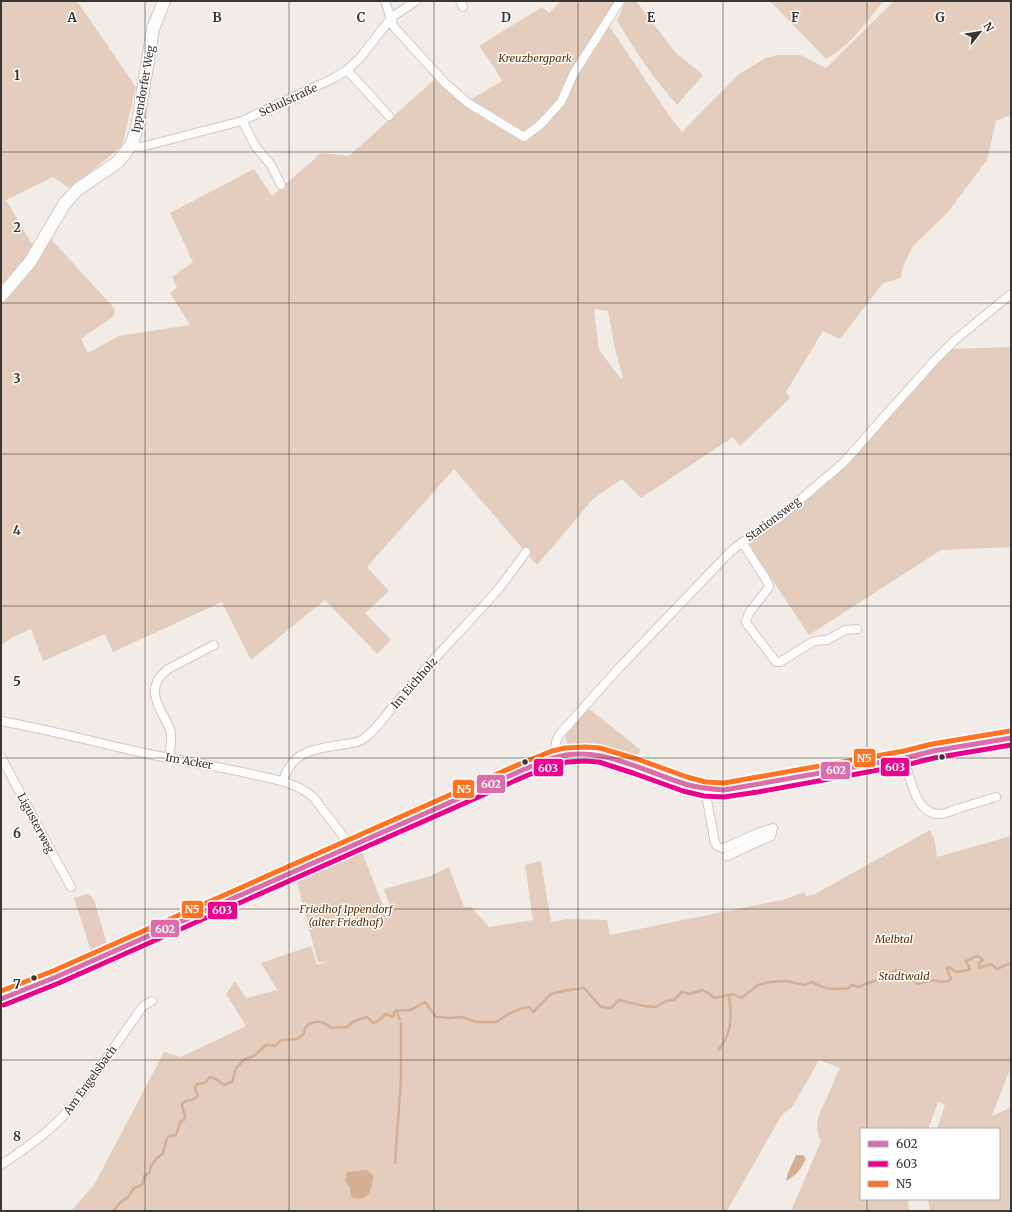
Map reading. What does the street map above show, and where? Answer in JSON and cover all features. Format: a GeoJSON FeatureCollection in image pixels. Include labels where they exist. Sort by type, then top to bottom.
{"type":"FeatureCollection","features":[{"type":"Feature","properties":{"kind":"street","name":"Ippendorfer Weg"},"geometry":{"type":"LineString","coordinates":[[1,296],[30,262],[65,203],[71,196],[86,183],[118,162],[131,145],[138,128],[153,29],[164,1]]}},
{"type":"Feature","properties":{"kind":"street"},"geometry":{"type":"LineString","coordinates":[[385,1],[392,17],[394,27],[445,83],[468,103],[524,137],[540,125],[561,102],[574,73],[620,1]]}},
{"type":"Feature","properties":{"kind":"street","name":"Schulstraße"},"geometry":{"type":"LineString","coordinates":[[131,145],[141,147],[242,120],[334,78],[347,70],[360,58],[392,17],[416,1]]}},
{"type":"Feature","properties":{"kind":"street"},"geometry":{"type":"LineString","coordinates":[[347,70],[389,116]]}},
{"type":"Feature","properties":{"kind":"street"},"geometry":{"type":"LineString","coordinates":[[242,120],[256,147],[274,168],[281,185]]}},
{"type":"Feature","properties":{"kind":"street","name":"Stationsweg"},"geometry":{"type":"LineString","coordinates":[[554,758],[556,742],[559,736],[619,668],[729,553],[742,542],[780,517],[843,464],[934,361],[955,340],[1011,294]]}},
{"type":"Feature","properties":{"kind":"street"},"geometry":{"type":"LineString","coordinates":[[742,542],[767,581],[769,587],[749,612],[746,621],[776,662],[780,662],[814,641],[827,640],[846,630],[856,629]]}},
{"type":"Feature","properties":{"kind":"street","name":"Im Eichholz"},"geometry":{"type":"LineString","coordinates":[[283,781],[287,771],[295,760],[307,752],[314,749],[356,743],[361,741],[371,732],[424,670],[495,592],[526,552]]}},
{"type":"Feature","properties":{"kind":"street"},"geometry":{"type":"LineString","coordinates":[[169,758],[171,731],[156,701],[154,691],[156,682],[168,669],[214,645]]}},
{"type":"Feature","properties":{"kind":"street","name":"Im Acker"},"geometry":{"type":"LineString","coordinates":[[1,721],[134,751],[227,768],[283,781],[306,791],[313,797],[350,846]]}},
{"type":"Feature","properties":{"kind":"street"},"geometry":{"type":"LineString","coordinates":[[1,999],[56,977],[350,846],[554,758],[566,755],[600,755],[685,784],[705,789],[724,790],[1011,738]]}},
{"type":"Feature","properties":{"kind":"street","name":"Ligusterweg"},"geometry":{"type":"LineString","coordinates":[[1,758],[71,887]]}},
{"type":"Feature","properties":{"kind":"street"},"geometry":{"type":"LineString","coordinates":[[905,758],[905,766],[912,786],[922,806],[933,813],[944,813],[996,797]]}},
{"type":"Feature","properties":{"kind":"street"},"geometry":{"type":"LineString","coordinates":[[705,789],[714,843],[720,848],[724,848],[773,828],[771,836],[727,856]]}},
{"type":"Feature","properties":{"kind":"street","name":"Am Engelsbach"},"geometry":{"type":"LineString","coordinates":[[1,1165],[57,1124],[78,1099],[143,1006],[152,1001]]}},
{"type":"Feature","properties":{"kind":"green space"},"geometry":{"type":"Polygon","coordinates":[[[1,1],[77,1],[136,87],[122,146],[70,189],[53,177],[6,200],[32,244],[50,238],[115,309],[114,316],[81,339],[88,353],[119,336],[190,325],[170,293],[177,287],[172,277],[193,262],[170,213],[254,169],[272,196],[321,153],[349,156],[436,78],[523,140],[542,126],[606,27],[610,27],[670,117],[682,132],[739,74],[766,58],[778,55],[801,55],[826,68],[894,1],[1011,1],[1011,115],[996,121],[987,160],[948,212],[913,246],[903,266],[901,278],[883,283],[840,339],[823,331],[786,392],[790,398],[740,446],[733,437],[641,498],[622,479],[593,499],[537,565],[454,469],[367,567],[389,591],[365,613],[391,640],[377,654],[325,600],[251,660],[222,602],[113,652],[105,634],[43,661],[31,629],[13,637],[1,645],[1,1]],[[594,309],[599,350],[621,379],[623,378],[615,349],[608,311],[594,309]]]}},
{"type":"Feature","properties":{"kind":"green space","name":"Kreuzbergpark"},"geometry":{"type":"Polygon","coordinates":[[[561,1],[616,1],[559,100],[551,110],[524,134],[470,100],[502,81],[479,46],[542,7],[549,13],[561,1]]]}},
{"type":"Feature","properties":{"kind":"green space"},"geometry":{"type":"Polygon","coordinates":[[[626,1],[636,1],[675,52],[703,75],[677,105],[645,64],[617,20],[626,1]]]}},
{"type":"Feature","properties":{"kind":"green space"},"geometry":{"type":"Polygon","coordinates":[[[770,1],[885,1],[843,48],[826,59],[770,1]]]}},
{"type":"Feature","properties":{"kind":"green space"},"geometry":{"type":"Polygon","coordinates":[[[1011,347],[1011,547],[941,550],[809,635],[747,542],[785,518],[845,466],[949,349],[1011,347]]]}},
{"type":"Feature","properties":{"kind":"green space"},"geometry":{"type":"Polygon","coordinates":[[[588,708],[641,750],[638,754],[632,757],[612,751],[573,745],[568,746],[565,737],[588,708]]]}},
{"type":"Feature","properties":{"kind":"green space","name":"Stadtwald"},"geometry":{"type":"Polygon","coordinates":[[[930,830],[935,841],[937,857],[1011,836],[1011,1067],[992,1116],[1011,1107],[1011,1211],[930,1211],[928,1200],[1000,1200],[1000,1128],[937,1128],[945,1105],[938,1102],[928,1128],[860,1128],[860,1200],[908,1200],[909,1211],[791,1211],[821,1141],[817,1128],[819,1115],[840,1068],[819,1060],[793,1106],[781,1116],[727,1211],[71,1211],[94,1185],[164,1052],[181,1057],[246,1026],[226,994],[235,981],[246,998],[277,990],[261,963],[311,946],[317,965],[329,961],[318,963],[297,882],[362,852],[386,913],[386,911],[391,909],[384,889],[431,876],[449,867],[464,907],[471,907],[489,927],[533,920],[525,865],[541,861],[551,922],[568,919],[607,920],[610,935],[786,899],[804,892],[806,896],[815,894],[930,830]]]}},
{"type":"Feature","properties":{"kind":"green space"},"geometry":{"type":"Polygon","coordinates":[[[87,894],[94,900],[108,947],[92,954],[74,898],[87,894]]]}},
{"type":"Feature","properties":{"kind":"shaded area"},"geometry":{"type":"Polygon","coordinates":[[[796,1155],[803,1155],[806,1159],[798,1172],[786,1181],[788,1173],[796,1155]]]}},
{"type":"Feature","properties":{"kind":"shaded area"},"geometry":{"type":"Polygon","coordinates":[[[367,1170],[373,1175],[370,1192],[362,1199],[351,1197],[350,1187],[345,1181],[347,1172],[367,1170]]]}},
{"type":"Feature","properties":{"kind":"waterway"},"geometry":{"type":"LineString","coordinates":[[113,1211],[128,1197],[134,1188],[143,1183],[144,1176],[149,1173],[151,1166],[163,1153],[167,1138],[176,1135],[180,1122],[184,1120],[185,1117],[182,1105],[185,1101],[192,1100],[198,1096],[195,1088],[197,1084],[205,1083],[210,1077],[216,1079],[224,1085],[232,1082],[236,1068],[245,1059],[254,1056],[266,1045],[274,1046],[282,1040],[297,1039],[304,1034],[307,1025],[314,1022],[323,1023],[331,1028],[347,1027],[354,1021],[367,1017],[373,1023],[377,1022],[386,1014],[393,1017],[394,1012],[396,1011],[410,1010],[425,1002],[436,1017],[462,1017],[476,1022],[497,1022],[508,1014],[520,1009],[529,1007],[533,1012],[551,994],[584,988],[601,1007],[611,1008],[619,1000],[644,1006],[656,1007],[666,1001],[674,1000],[682,992],[690,994],[702,990],[714,998],[733,994],[741,998],[758,985],[770,982],[786,981],[805,985],[811,982],[827,988],[847,989],[852,985],[860,987],[899,970],[907,973],[917,984],[933,980],[941,982],[948,981],[951,979],[947,969],[949,967],[956,972],[969,970],[970,969],[966,961],[978,956],[983,960],[979,963],[979,968],[991,964],[997,969],[1008,964],[1011,965]]}},
{"type":"Feature","properties":{"kind":"waterway"},"geometry":{"type":"LineString","coordinates":[[719,1050],[727,1036],[730,1026],[731,1010],[729,995]]}},
{"type":"Feature","properties":{"kind":"waterway"},"geometry":{"type":"LineString","coordinates":[[396,1010],[400,1020]]}},
{"type":"Feature","properties":{"kind":"waterway"},"geometry":{"type":"LineString","coordinates":[[395,1163],[401,1078],[401,1024]]}},
{"type":"Feature","properties":{"kind":"transit line","name":"N5"},"geometry":{"type":"LineString","coordinates":[[1,991],[53,971],[552,751],[565,748],[600,748],[637,759],[687,777],[706,782],[724,783],[1010,731]]}},
{"type":"Feature","properties":{"kind":"transit line","name":"602"},"geometry":{"type":"LineString","coordinates":[[1,999],[56,977],[525,769],[561,756],[581,754],[611,758],[690,785],[724,790],[1011,738]]}},
{"type":"Feature","properties":{"kind":"transit line","name":"603"},"geometry":{"type":"LineString","coordinates":[[4,1005],[59,983],[528,775],[567,762],[599,762],[683,791],[704,796],[724,797],[1011,745]]}},
{"type":"Feature","properties":{"kind":"park label","name":"Friedhof Ippendorf (alter Friedhof)"},"geometry":{"type":"Point","coordinates":[346,915]}},
{"type":"Feature","properties":{"kind":"park label","name":"Melbtal"},"geometry":{"type":"Point","coordinates":[894,939]}}]}
